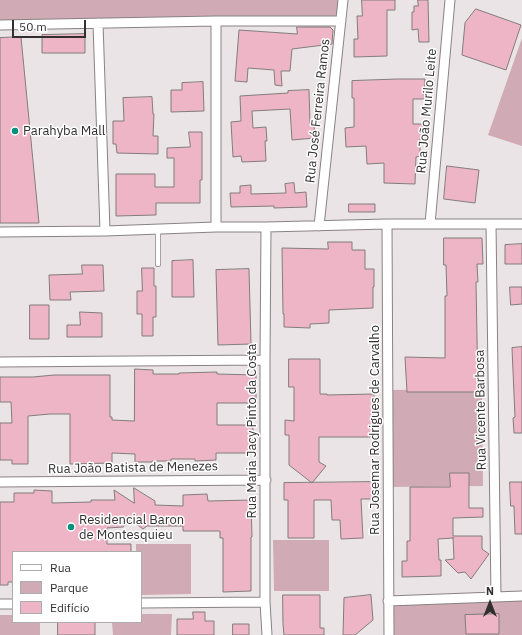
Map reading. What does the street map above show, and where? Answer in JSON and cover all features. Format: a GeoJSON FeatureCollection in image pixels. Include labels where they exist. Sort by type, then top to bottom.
{"type":"FeatureCollection","features":[{"type":"Feature","properties":{"kind":"street","name":"Rua José Ferreira Ramos"},"geometry":{"type":"LineString","coordinates":[[319,226],[343,0]]}},
{"type":"Feature","properties":{"kind":"street","name":"Rua João Murilo Leite"},"geometry":{"type":"LineString","coordinates":[[430,224],[450,0]]}},
{"type":"Feature","properties":{"kind":"street"},"geometry":{"type":"LineString","coordinates":[[216,21],[216,226]]}},
{"type":"Feature","properties":{"kind":"street"},"geometry":{"type":"LineString","coordinates":[[0,25],[216,21],[341,21]]}},
{"type":"Feature","properties":{"kind":"street"},"geometry":{"type":"LineString","coordinates":[[98,23],[106,231]]}},
{"type":"Feature","properties":{"kind":"street"},"geometry":{"type":"LineString","coordinates":[[0,232],[106,231],[216,226],[266,227],[387,224],[522,224]]}},
{"type":"Feature","properties":{"kind":"street","name":"Rua Josemar Rodrigues de Carvalho"},"geometry":{"type":"LineString","coordinates":[[387,224],[389,635]]}},
{"type":"Feature","properties":{"kind":"street","name":"Rua Vicente Barbosa"},"geometry":{"type":"LineString","coordinates":[[492,224],[496,597]]}},
{"type":"Feature","properties":{"kind":"street","name":"Rua Maria Jacy Pinto da Costa"},"geometry":{"type":"LineString","coordinates":[[266,227],[265,602],[267,635]]}},
{"type":"Feature","properties":{"kind":"street"},"geometry":{"type":"LineString","coordinates":[[0,362],[265,360]]}},
{"type":"Feature","properties":{"kind":"street","name":"Rua João Batista de Menezes"},"geometry":{"type":"LineString","coordinates":[[0,482],[266,480]]}},
{"type":"Feature","properties":{"kind":"street"},"geometry":{"type":"LineString","coordinates":[[388,601],[522,596]]}},
{"type":"Feature","properties":{"kind":"street"},"geometry":{"type":"LineString","coordinates":[[142,603],[265,602]]}},
{"type":"Feature","properties":{"kind":"street"},"geometry":{"type":"LineString","coordinates":[[0,604],[12,604]]}},
{"type":"Feature","properties":{"kind":"lane"},"geometry":{"type":"LineString","coordinates":[[158,229],[158,264]]}},
{"type":"Feature","properties":{"kind":"green space"},"geometry":{"type":"Polygon","coordinates":[[[0,0],[345,0],[344,17],[0,23],[0,0]]]}},
{"type":"Feature","properties":{"kind":"green space"},"geometry":{"type":"Polygon","coordinates":[[[522,38],[522,146],[488,135],[522,38]]]}},
{"type":"Feature","properties":{"kind":"green space"},"geometry":{"type":"Polygon","coordinates":[[[482,389],[483,486],[391,487],[390,390],[482,389]]]}},
{"type":"Feature","properties":{"kind":"green space"},"geometry":{"type":"Polygon","coordinates":[[[273,540],[329,540],[329,591],[274,591],[273,540]]]}},
{"type":"Feature","properties":{"kind":"green space"},"geometry":{"type":"Polygon","coordinates":[[[136,544],[191,544],[191,594],[142,595],[142,551],[136,551],[136,544]]]}},
{"type":"Feature","properties":{"kind":"green space"},"geometry":{"type":"Polygon","coordinates":[[[522,591],[522,635],[391,635],[391,597],[522,591]]]}},
{"type":"Feature","properties":{"kind":"green space"},"geometry":{"type":"Polygon","coordinates":[[[142,614],[172,614],[171,635],[113,635],[112,623],[142,623],[142,614]]]}},
{"type":"Feature","properties":{"kind":"green space"},"geometry":{"type":"Polygon","coordinates":[[[0,615],[12,615],[12,623],[40,623],[40,635],[0,635],[0,615]]]}},
{"type":"Feature","properties":{"kind":"building"},"geometry":{"type":"Polygon","coordinates":[[[362,0],[395,0],[395,10],[387,10],[387,56],[354,57],[354,39],[358,39],[357,16],[362,16],[362,0]]]}},
{"type":"Feature","properties":{"kind":"building"},"geometry":{"type":"Polygon","coordinates":[[[418,0],[428,0],[429,42],[419,42],[418,29],[412,30],[412,12],[414,12],[414,6],[418,6],[418,0]]]}},
{"type":"Feature","properties":{"kind":"building"},"geometry":{"type":"Polygon","coordinates":[[[476,9],[521,25],[506,70],[462,55],[465,23],[476,9]]]}},
{"type":"Feature","properties":{"kind":"building"},"geometry":{"type":"Polygon","coordinates":[[[297,27],[330,27],[333,30],[332,44],[292,49],[290,71],[281,71],[282,86],[275,85],[274,70],[248,68],[247,82],[235,81],[239,30],[297,34],[297,27]]]}},
{"type":"Feature","properties":{"kind":"building"},"geometry":{"type":"Polygon","coordinates":[[[85,34],[85,53],[42,53],[42,35],[85,34]]]}},
{"type":"Feature","properties":{"kind":"building","name":"Parahyba Mall"},"geometry":{"type":"Polygon","coordinates":[[[21,37],[39,223],[0,223],[0,38],[21,37]]]}},
{"type":"Feature","properties":{"kind":"building"},"geometry":{"type":"Polygon","coordinates":[[[425,79],[424,99],[413,99],[413,124],[423,124],[423,139],[420,139],[420,156],[416,157],[415,184],[384,183],[384,163],[367,164],[366,146],[346,147],[345,128],[354,127],[354,98],[352,98],[352,81],[425,79]]]}},
{"type":"Feature","properties":{"kind":"building"},"geometry":{"type":"Polygon","coordinates":[[[203,82],[204,111],[171,112],[171,90],[182,90],[182,83],[203,82]]]}},
{"type":"Feature","properties":{"kind":"building"},"geometry":{"type":"Polygon","coordinates":[[[309,90],[310,123],[314,122],[315,138],[292,140],[290,109],[252,111],[253,128],[266,127],[266,161],[242,162],[241,156],[233,157],[231,122],[241,121],[240,96],[309,90]]]}},
{"type":"Feature","properties":{"kind":"building"},"geometry":{"type":"Polygon","coordinates":[[[152,97],[154,114],[153,136],[158,136],[158,154],[117,153],[116,144],[113,144],[113,121],[124,121],[123,98],[152,97]]]}},
{"type":"Feature","properties":{"kind":"building"},"geometry":{"type":"Polygon","coordinates":[[[189,132],[202,132],[202,180],[200,180],[200,203],[156,203],[156,215],[116,216],[116,174],[155,174],[155,187],[174,187],[174,158],[167,158],[167,148],[190,147],[189,132]]]}},
{"type":"Feature","properties":{"kind":"building"},"geometry":{"type":"Polygon","coordinates":[[[447,166],[479,170],[475,203],[444,199],[447,166]]]}},
{"type":"Feature","properties":{"kind":"building"},"geometry":{"type":"Polygon","coordinates":[[[294,183],[295,193],[306,192],[307,207],[231,207],[230,193],[240,193],[240,186],[251,185],[251,194],[286,193],[285,184],[294,183]]]}},
{"type":"Feature","properties":{"kind":"building"},"geometry":{"type":"Polygon","coordinates":[[[349,204],[375,204],[375,212],[349,212],[349,204]]]}},
{"type":"Feature","properties":{"kind":"building"},"geometry":{"type":"Polygon","coordinates":[[[444,238],[482,238],[483,264],[477,264],[478,282],[476,282],[478,392],[407,392],[405,357],[445,358],[445,296],[447,296],[446,265],[444,265],[444,238]]]}},
{"type":"Feature","properties":{"kind":"building"},"geometry":{"type":"Polygon","coordinates":[[[328,242],[352,242],[352,250],[365,250],[365,269],[374,269],[373,308],[329,310],[329,323],[310,324],[310,328],[284,327],[282,248],[328,249],[328,242]]]}},
{"type":"Feature","properties":{"kind":"building"},"geometry":{"type":"Polygon","coordinates":[[[522,244],[522,264],[505,264],[505,245],[522,244]]]}},
{"type":"Feature","properties":{"kind":"building"},"geometry":{"type":"Polygon","coordinates":[[[193,260],[194,297],[172,297],[172,261],[193,260]]]}},
{"type":"Feature","properties":{"kind":"building"},"geometry":{"type":"Polygon","coordinates":[[[82,265],[103,265],[104,291],[70,292],[71,300],[50,300],[49,275],[82,274],[82,265]]]}},
{"type":"Feature","properties":{"kind":"building"},"geometry":{"type":"Polygon","coordinates":[[[142,268],[154,268],[154,286],[156,286],[156,317],[153,317],[153,336],[142,336],[142,314],[137,314],[137,291],[142,291],[142,268]]]}},
{"type":"Feature","properties":{"kind":"building"},"geometry":{"type":"Polygon","coordinates":[[[249,269],[251,344],[218,345],[216,270],[249,269]]]}},
{"type":"Feature","properties":{"kind":"building"},"geometry":{"type":"Polygon","coordinates":[[[510,287],[522,287],[522,304],[511,305],[510,287]]]}},
{"type":"Feature","properties":{"kind":"building"},"geometry":{"type":"Polygon","coordinates":[[[30,305],[49,305],[49,339],[30,339],[30,305]]]}},
{"type":"Feature","properties":{"kind":"building"},"geometry":{"type":"Polygon","coordinates":[[[80,312],[102,313],[102,337],[67,337],[67,325],[80,325],[80,312]]]}},
{"type":"Feature","properties":{"kind":"building"},"geometry":{"type":"Polygon","coordinates":[[[522,347],[522,433],[514,433],[513,418],[515,417],[512,348],[522,347]]]}},
{"type":"Feature","properties":{"kind":"building"},"geometry":{"type":"Polygon","coordinates":[[[289,359],[320,359],[320,394],[374,394],[373,437],[319,437],[319,462],[326,466],[312,483],[289,465],[289,435],[285,435],[285,420],[294,421],[294,387],[289,387],[289,359]]]}},
{"type":"Feature","properties":{"kind":"building"},"geometry":{"type":"Polygon","coordinates":[[[135,369],[153,370],[153,374],[217,372],[217,374],[256,375],[256,403],[217,403],[217,425],[253,425],[253,453],[216,453],[216,460],[195,461],[195,459],[171,459],[171,461],[135,462],[135,454],[112,453],[112,463],[70,464],[70,414],[50,414],[28,416],[28,464],[12,464],[12,460],[0,460],[0,423],[12,423],[11,402],[0,402],[0,377],[110,375],[110,417],[112,417],[112,420],[134,421],[135,369]]]}},
{"type":"Feature","properties":{"kind":"building"},"geometry":{"type":"Polygon","coordinates":[[[450,473],[469,473],[469,508],[483,508],[483,517],[453,518],[453,536],[482,536],[482,549],[489,554],[471,579],[465,572],[458,573],[445,560],[454,559],[453,537],[438,539],[439,560],[441,560],[441,576],[402,577],[402,561],[407,561],[407,541],[410,541],[410,487],[450,487],[450,473]]]}},
{"type":"Feature","properties":{"kind":"building"},"geometry":{"type":"Polygon","coordinates":[[[374,482],[374,499],[361,499],[363,538],[341,539],[340,520],[332,520],[331,500],[314,500],[314,538],[288,538],[288,500],[284,500],[284,483],[374,482]]]}},
{"type":"Feature","properties":{"kind":"building"},"geometry":{"type":"Polygon","coordinates":[[[510,482],[522,482],[522,534],[515,534],[514,506],[511,506],[510,482]]]}},
{"type":"Feature","properties":{"kind":"building"},"geometry":{"type":"Polygon","coordinates":[[[134,488],[155,501],[155,505],[183,506],[183,495],[207,494],[208,501],[251,500],[251,591],[223,592],[223,538],[220,538],[220,531],[183,531],[183,526],[147,526],[143,529],[131,520],[123,527],[107,528],[107,544],[131,544],[131,551],[12,551],[12,582],[8,582],[8,585],[0,585],[0,502],[14,502],[14,493],[34,493],[34,490],[52,491],[52,503],[91,502],[91,500],[115,500],[114,490],[134,503],[134,488]]]}},
{"type":"Feature","properties":{"kind":"building"},"geometry":{"type":"Polygon","coordinates":[[[283,595],[320,595],[320,628],[324,628],[324,635],[284,635],[283,595]]]}},
{"type":"Feature","properties":{"kind":"building"},"geometry":{"type":"Polygon","coordinates":[[[371,595],[373,620],[355,635],[343,635],[344,598],[371,595]]]}},
{"type":"Feature","properties":{"kind":"building"},"geometry":{"type":"Polygon","coordinates":[[[193,612],[205,612],[205,621],[214,621],[214,635],[177,635],[177,619],[193,619],[193,612]]]}},
{"type":"Feature","properties":{"kind":"building"},"geometry":{"type":"Polygon","coordinates":[[[499,614],[499,634],[466,634],[465,615],[499,614]]]}},
{"type":"Feature","properties":{"kind":"building"},"geometry":{"type":"Polygon","coordinates":[[[58,623],[95,623],[95,635],[58,635],[58,623]]]}},
{"type":"Feature","properties":{"kind":"building"},"geometry":{"type":"Polygon","coordinates":[[[233,624],[249,624],[249,635],[233,635],[233,624]]]}},
{"type":"Feature","properties":{"kind":"place","name":"Parahyba Mall"},"geometry":{"type":"Point","coordinates":[15,131]}},
{"type":"Feature","properties":{"kind":"place","name":"Residencial Baron de Montesquieu"},"geometry":{"type":"Point","coordinates":[71,527]}}]}
